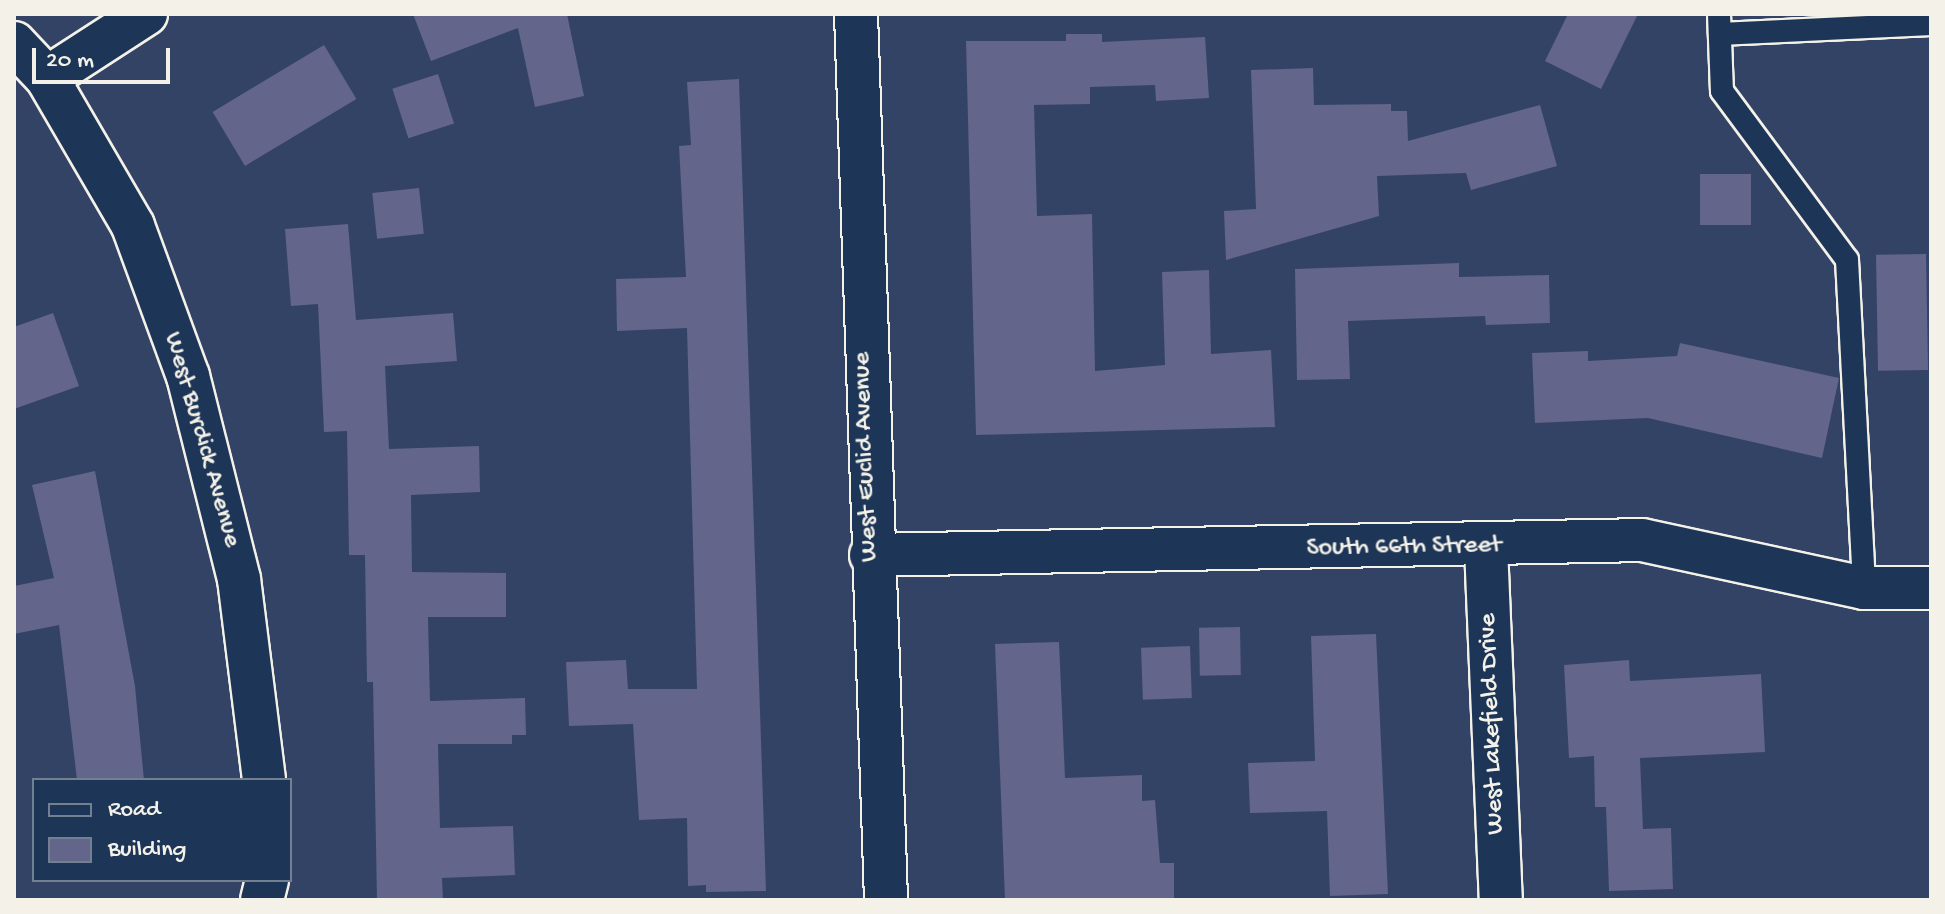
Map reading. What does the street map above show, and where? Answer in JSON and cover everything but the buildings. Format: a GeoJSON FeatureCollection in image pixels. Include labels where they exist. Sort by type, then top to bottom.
{"type":"FeatureCollection","features":[{"type":"Feature","properties":{"kind":"street"},"geometry":{"type":"LineString","coordinates":[[47,78],[146,14]]}},
{"type":"Feature","properties":{"kind":"street","name":"West Euclid Avenue"},"geometry":{"type":"LineString","coordinates":[[856,14],[871,555],[886,900]]}},
{"type":"Feature","properties":{"kind":"street","name":"West Burdick Avenue"},"geometry":{"type":"LineString","coordinates":[[14,43],[47,78],[133,226],[188,376],[239,579],[264,778]]}},
{"type":"Feature","properties":{"kind":"street","name":"South 66th Street"},"geometry":{"type":"LineString","coordinates":[[871,555],[1486,547],[1642,540],[1864,588],[1931,588]]}},
{"type":"Feature","properties":{"kind":"street","name":"West Lakefield Drive"},"geometry":{"type":"LineString","coordinates":[[1486,547],[1501,900]]}},
{"type":"Feature","properties":{"kind":"lane"},"geometry":{"type":"LineString","coordinates":[[1864,588],[1847,260],[1722,91],[1720,24],[1931,24]]}}]}
